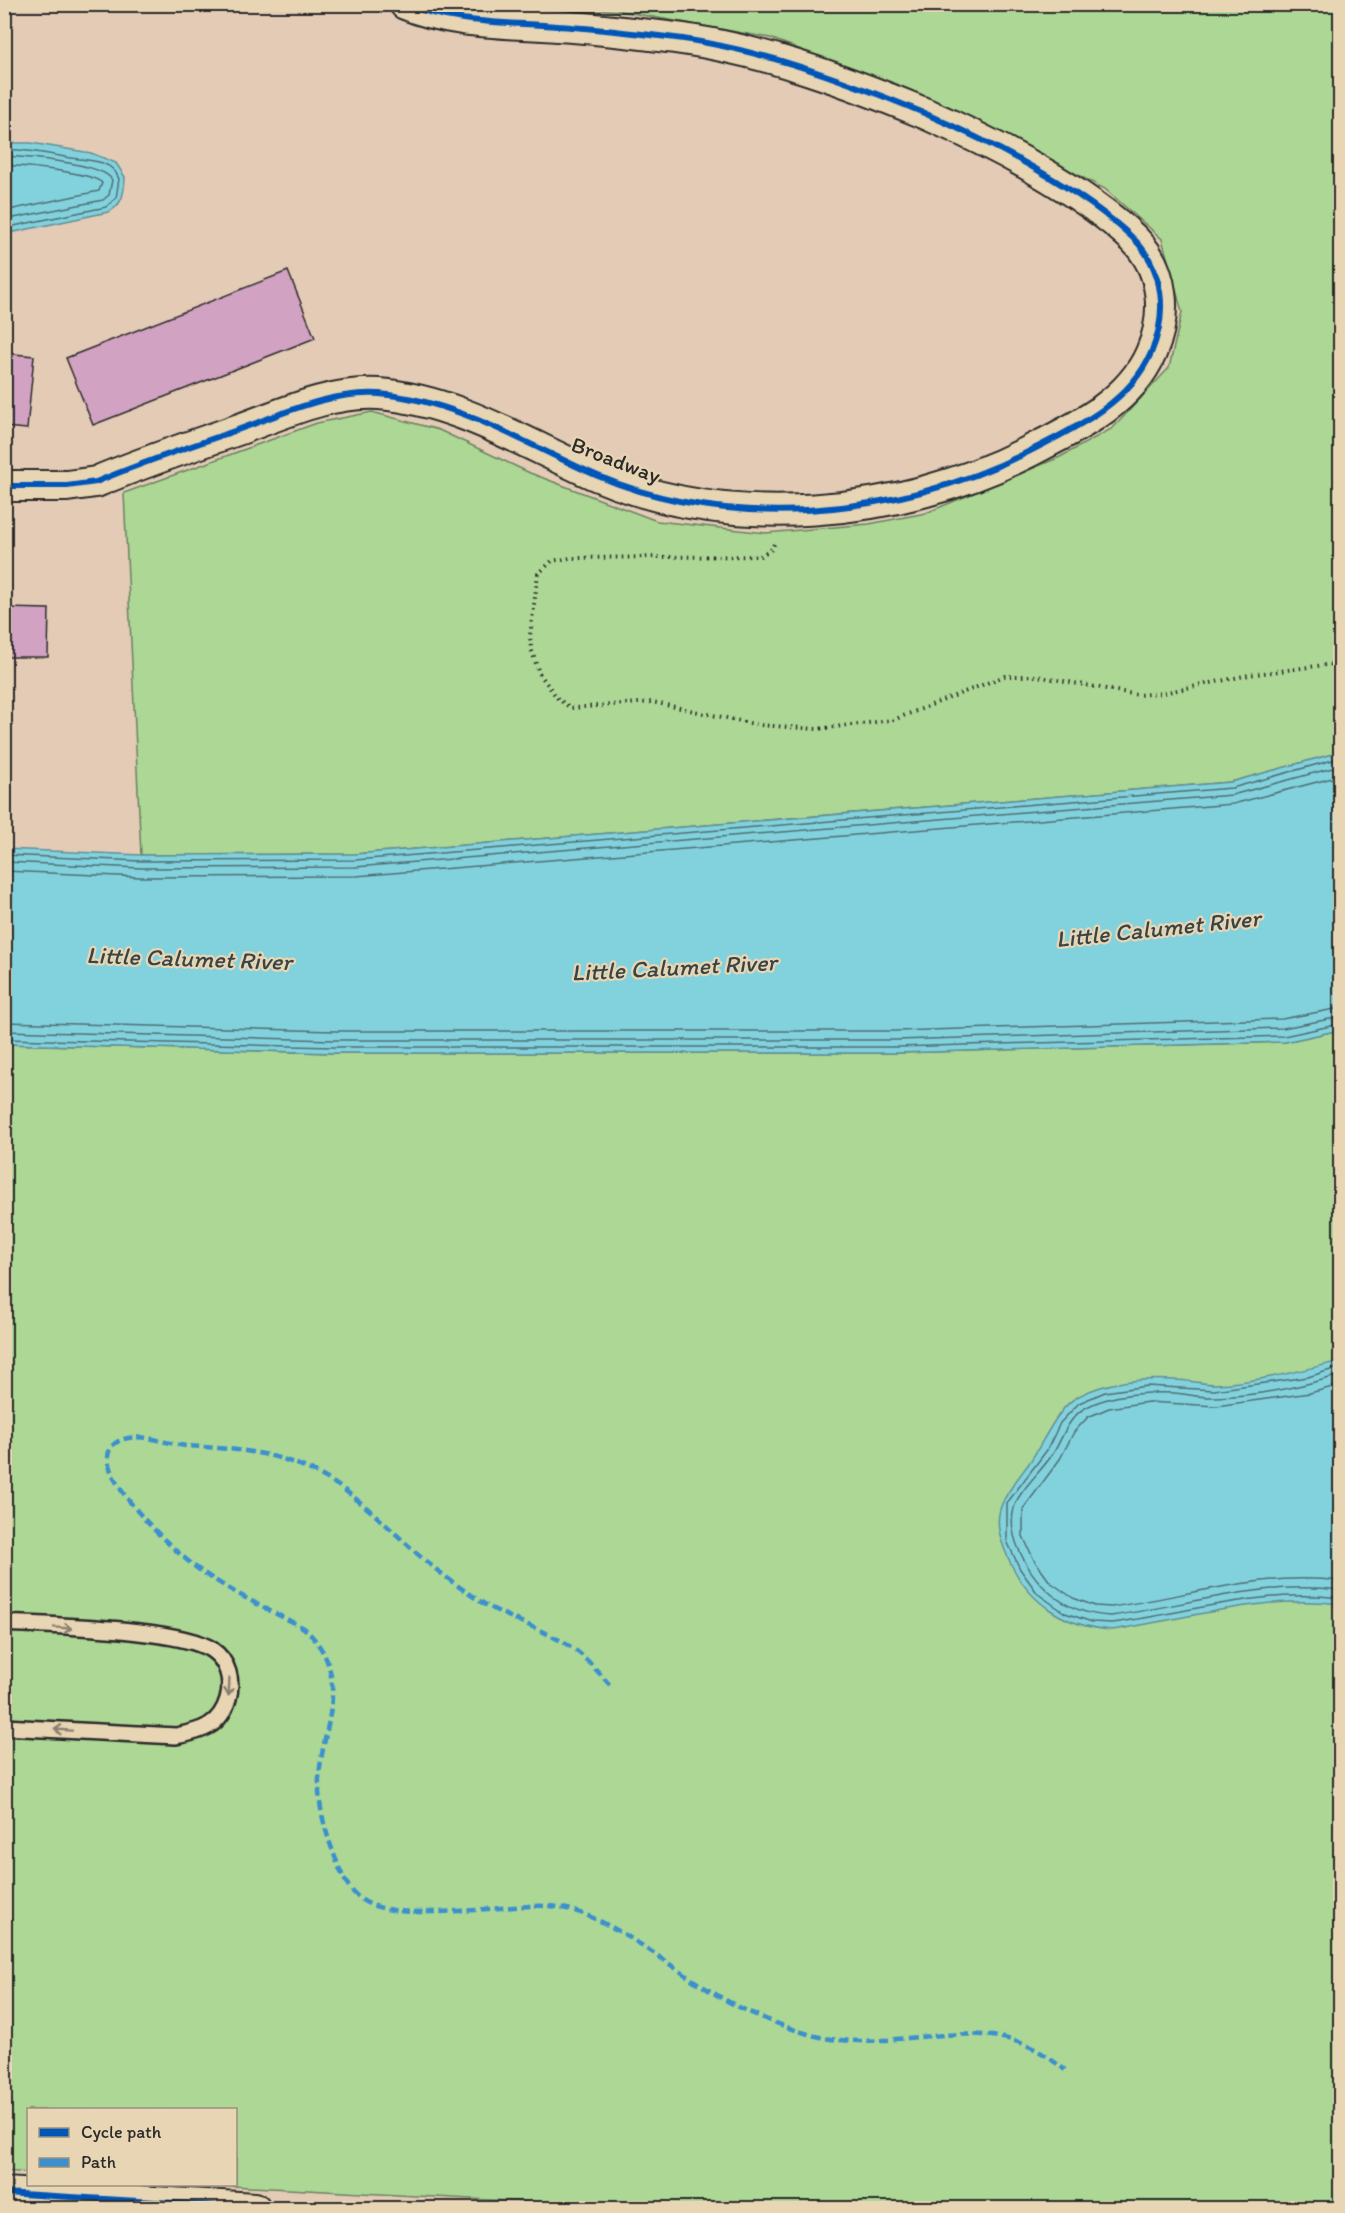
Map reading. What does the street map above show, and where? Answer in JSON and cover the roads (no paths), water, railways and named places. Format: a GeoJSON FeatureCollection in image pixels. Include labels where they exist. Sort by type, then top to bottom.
{"type":"FeatureCollection","features":[{"type":"Feature","properties":{"kind":"street","name":"Broadway"},"geometry":{"type":"LineString","coordinates":[[4,486],[67,486],[96,482],[298,408],[341,396],[372,394],[411,398],[462,413],[604,478],[659,497],[712,506],[778,510],[836,507],[917,493],[1001,466],[1076,428],[1115,400],[1142,373],[1155,344],[1161,313],[1160,282],[1144,250],[1111,218],[1008,154],[926,114],[838,80],[749,53],[667,36],[444,17],[405,4]]}},
{"type":"Feature","properties":{"kind":"street"},"geometry":{"type":"LineString","coordinates":[[4,2193],[255,2208]]}},
{"type":"Feature","properties":{"kind":"lane"},"geometry":{"type":"LineString","coordinates":[[4,1623],[138,1633],[199,1642],[224,1662],[230,1684],[224,1710],[216,1722],[192,1733],[148,1736],[4,1727]]}},
{"type":"Feature","properties":{"kind":"water"},"geometry":{"type":"Polygon","coordinates":[[[5,143],[31,143],[91,153],[116,163],[125,177],[120,202],[108,212],[5,234],[5,143]]]}},
{"type":"Feature","properties":{"kind":"water","name":"Little Calumet River"},"geometry":{"type":"Polygon","coordinates":[[[1340,752],[1340,1030],[1285,1042],[897,1053],[334,1053],[5,1044],[5,849],[141,855],[355,854],[1231,782],[1340,752]]]}},
{"type":"Feature","properties":{"kind":"water"},"geometry":{"type":"Polygon","coordinates":[[[1340,1361],[1340,1604],[1283,1602],[1254,1605],[1112,1630],[1066,1619],[1040,1602],[1019,1578],[1004,1548],[1000,1534],[998,1522],[1003,1501],[1062,1410],[1077,1397],[1100,1387],[1138,1380],[1231,1383],[1340,1361]]]}}]}
